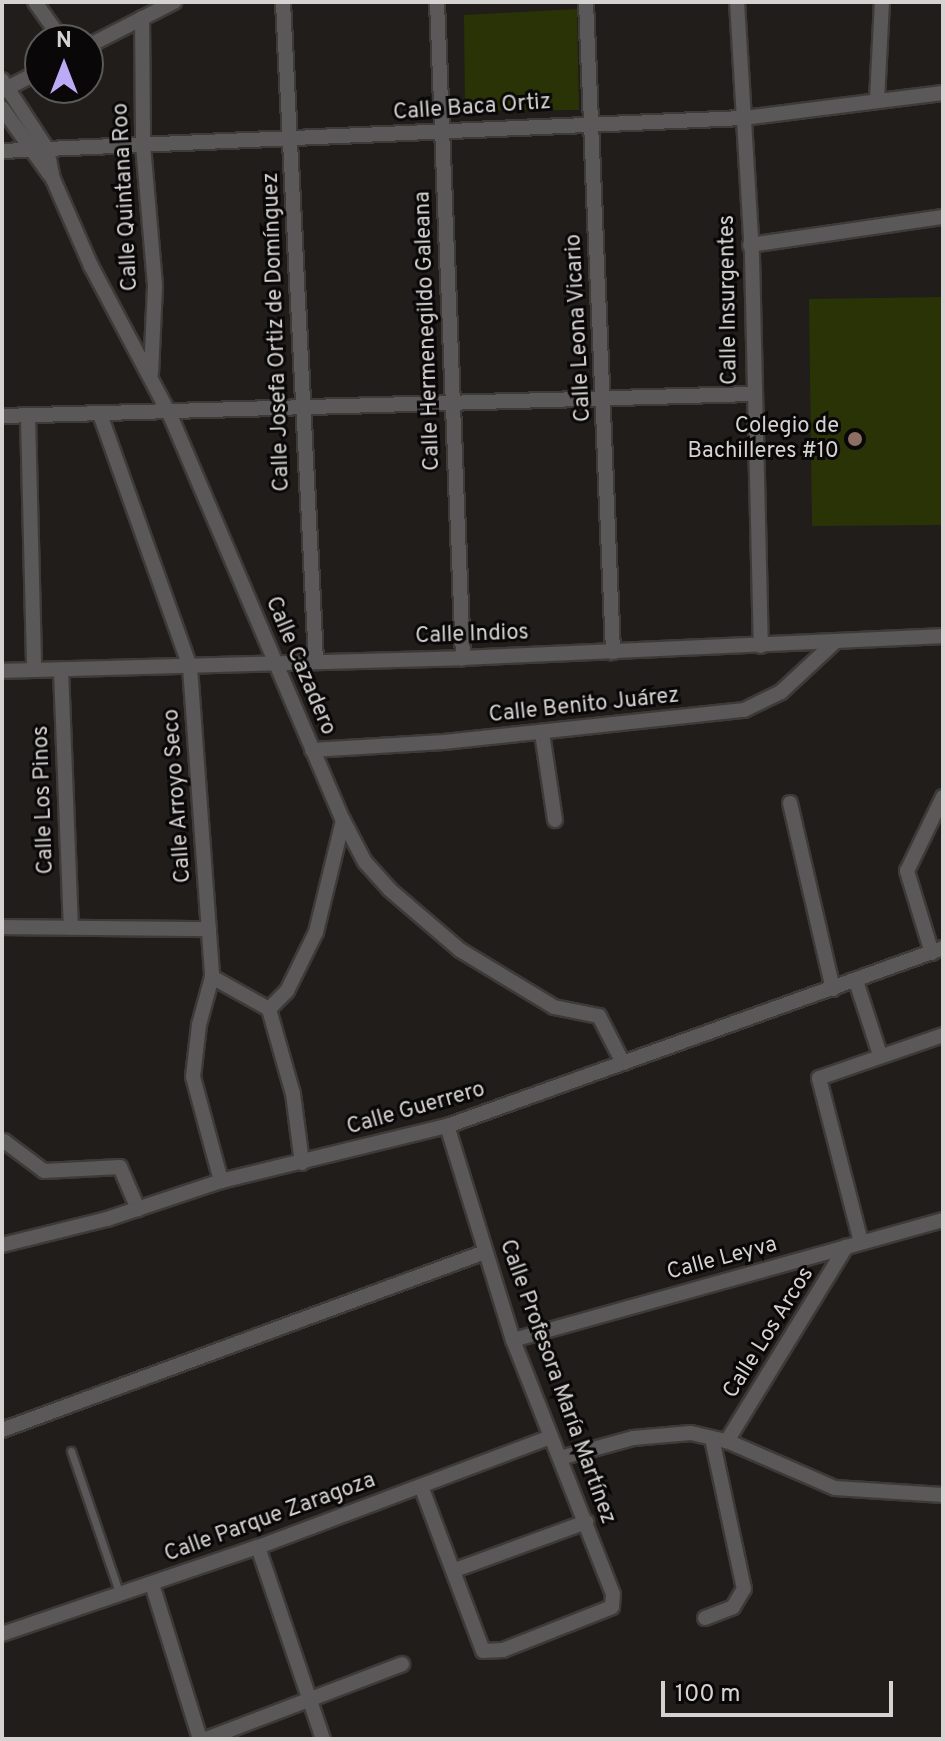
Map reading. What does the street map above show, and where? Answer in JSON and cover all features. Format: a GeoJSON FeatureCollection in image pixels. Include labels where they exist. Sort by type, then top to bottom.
{"type":"FeatureCollection","features":[{"type":"Feature","properties":{"kind":"street"},"geometry":{"type":"LineString","coordinates":[[35,2],[51,24]]}},
{"type":"Feature","properties":{"kind":"street"},"geometry":{"type":"LineString","coordinates":[[104,38],[174,2]]}},
{"type":"Feature","properties":{"kind":"street","name":"Calle Josefa Ortiz de Domínguez"},"geometry":{"type":"LineString","coordinates":[[283,2],[292,141],[300,409],[316,661]]}},
{"type":"Feature","properties":{"kind":"street","name":"Calle Hermenegildo Galeana"},"geometry":{"type":"LineString","coordinates":[[437,2],[463,658]]}},
{"type":"Feature","properties":{"kind":"street","name":"Calle Leona Vicario"},"geometry":{"type":"LineString","coordinates":[[586,2],[605,399],[613,652]]}},
{"type":"Feature","properties":{"kind":"street","name":"Calle Insurgentes"},"geometry":{"type":"LineString","coordinates":[[737,2],[750,245],[761,646]]}},
{"type":"Feature","properties":{"kind":"street"},"geometry":{"type":"LineString","coordinates":[[877,100],[882,2]]}},
{"type":"Feature","properties":{"kind":"street","name":"Calle Quintana Roo"},"geometry":{"type":"LineString","coordinates":[[142,18],[143,145],[155,286],[151,374]]}},
{"type":"Feature","properties":{"kind":"street"},"geometry":{"type":"LineString","coordinates":[[4,86],[24,78]]}},
{"type":"Feature","properties":{"kind":"street","name":"Calle Cazadero"},"geometry":{"type":"LineString","coordinates":[[4,86],[47,149],[53,179],[91,266],[151,374],[170,415],[312,750],[365,862],[389,889],[460,950],[547,1003],[599,1016],[623,1063]]}},
{"type":"Feature","properties":{"kind":"street","name":"Calle Baca Ortiz"},"geometry":{"type":"LineString","coordinates":[[2,151],[292,141],[590,122],[744,118],[943,93]]}},
{"type":"Feature","properties":{"kind":"street","name":"Calle Cazadero"},"geometry":{"type":"LineString","coordinates":[[2,108],[53,179]]}},
{"type":"Feature","properties":{"kind":"street"},"geometry":{"type":"LineString","coordinates":[[750,245],[943,217]]}},
{"type":"Feature","properties":{"kind":"street"},"geometry":{"type":"LineString","coordinates":[[2,416],[170,415],[753,394]]}},
{"type":"Feature","properties":{"kind":"street"},"geometry":{"type":"LineString","coordinates":[[28,417],[34,670]]}},
{"type":"Feature","properties":{"kind":"street","name":"Calle Arroyo Seco"},"geometry":{"type":"LineString","coordinates":[[101,417],[190,667],[212,977],[199,1025],[193,1077],[221,1181]]}},
{"type":"Feature","properties":{"kind":"street","name":"Calle Indios"},"geometry":{"type":"LineString","coordinates":[[2,671],[463,658],[943,636]]}},
{"type":"Feature","properties":{"kind":"street","name":"Calle Benito Juárez"},"geometry":{"type":"LineString","coordinates":[[312,750],[542,733],[716,715],[763,705],[835,642]]}},
{"type":"Feature","properties":{"kind":"street","name":"Calle Los Pinos"},"geometry":{"type":"LineString","coordinates":[[61,670],[71,928]]}},
{"type":"Feature","properties":{"kind":"street"},"geometry":{"type":"LineString","coordinates":[[542,733],[555,820]]}},
{"type":"Feature","properties":{"kind":"street"},"geometry":{"type":"LineString","coordinates":[[938,950],[907,871],[943,797]]}},
{"type":"Feature","properties":{"kind":"street"},"geometry":{"type":"LineString","coordinates":[[790,803],[833,989]]}},
{"type":"Feature","properties":{"kind":"street"},"geometry":{"type":"LineString","coordinates":[[269,1009],[287,991],[316,932],[343,820]]}},
{"type":"Feature","properties":{"kind":"street"},"geometry":{"type":"LineString","coordinates":[[2,927],[209,929]]}},
{"type":"Feature","properties":{"kind":"street","name":"Calle Guerrero"},"geometry":{"type":"LineString","coordinates":[[2,1245],[138,1209],[221,1181],[447,1126],[938,950]]}},
{"type":"Feature","properties":{"kind":"street"},"geometry":{"type":"LineString","coordinates":[[212,977],[269,1009],[293,1094],[302,1163]]}},
{"type":"Feature","properties":{"kind":"street"},"geometry":{"type":"LineString","coordinates":[[856,981],[880,1055]]}},
{"type":"Feature","properties":{"kind":"street"},"geometry":{"type":"LineString","coordinates":[[854,1245],[819,1079],[943,1035]]}},
{"type":"Feature","properties":{"kind":"street","name":"Calle Profesora María Martínez"},"geometry":{"type":"LineString","coordinates":[[447,1126],[513,1340],[613,1594],[612,1607],[503,1650],[483,1651],[455,1570]]}},
{"type":"Feature","properties":{"kind":"street"},"geometry":{"type":"LineString","coordinates":[[4,1141],[44,1171],[120,1167],[138,1209]]}},
{"type":"Feature","properties":{"kind":"street","name":"Calle Leyva"},"geometry":{"type":"LineString","coordinates":[[513,1340],[943,1220]]}},
{"type":"Feature","properties":{"kind":"street","name":"Calle Los Arcos"},"geometry":{"type":"LineString","coordinates":[[719,1440],[854,1245]]}},
{"type":"Feature","properties":{"kind":"street"},"geometry":{"type":"LineString","coordinates":[[2,1430],[485,1252]]}},
{"type":"Feature","properties":{"kind":"street"},"geometry":{"type":"LineString","coordinates":[[560,1458],[661,1433],[719,1440],[835,1488],[943,1495]]}},
{"type":"Feature","properties":{"kind":"street","name":"Calle Parque Zaragoza"},"geometry":{"type":"LineString","coordinates":[[2,1634],[258,1547],[550,1437]]}},
{"type":"Feature","properties":{"kind":"street"},"geometry":{"type":"LineString","coordinates":[[705,1618],[733,1607],[744,1589],[719,1440]]}},
{"type":"Feature","properties":{"kind":"street"},"geometry":{"type":"LineString","coordinates":[[421,1486],[455,1570],[586,1522]]}},
{"type":"Feature","properties":{"kind":"street"},"geometry":{"type":"LineString","coordinates":[[258,1547],[306,1700],[323,1739]]}},
{"type":"Feature","properties":{"kind":"street"},"geometry":{"type":"LineString","coordinates":[[152,1584],[203,1739],[402,1664]]}},
{"type":"Feature","properties":{"kind":"lane"},"geometry":{"type":"LineString","coordinates":[[71,1451],[120,1595]]}},
{"type":"Feature","properties":{"kind":"green space"},"geometry":{"type":"Polygon","coordinates":[[[577,9],[579,110],[465,111],[464,15],[577,9]]]}},
{"type":"Feature","properties":{"kind":"green space"},"geometry":{"type":"Polygon","coordinates":[[[943,297],[943,525],[812,526],[809,299],[943,297]]]}},
{"type":"Feature","properties":{"kind":"place","name":"Colegio de Bachilleres #10"},"geometry":{"type":"Point","coordinates":[855,439]}}]}
